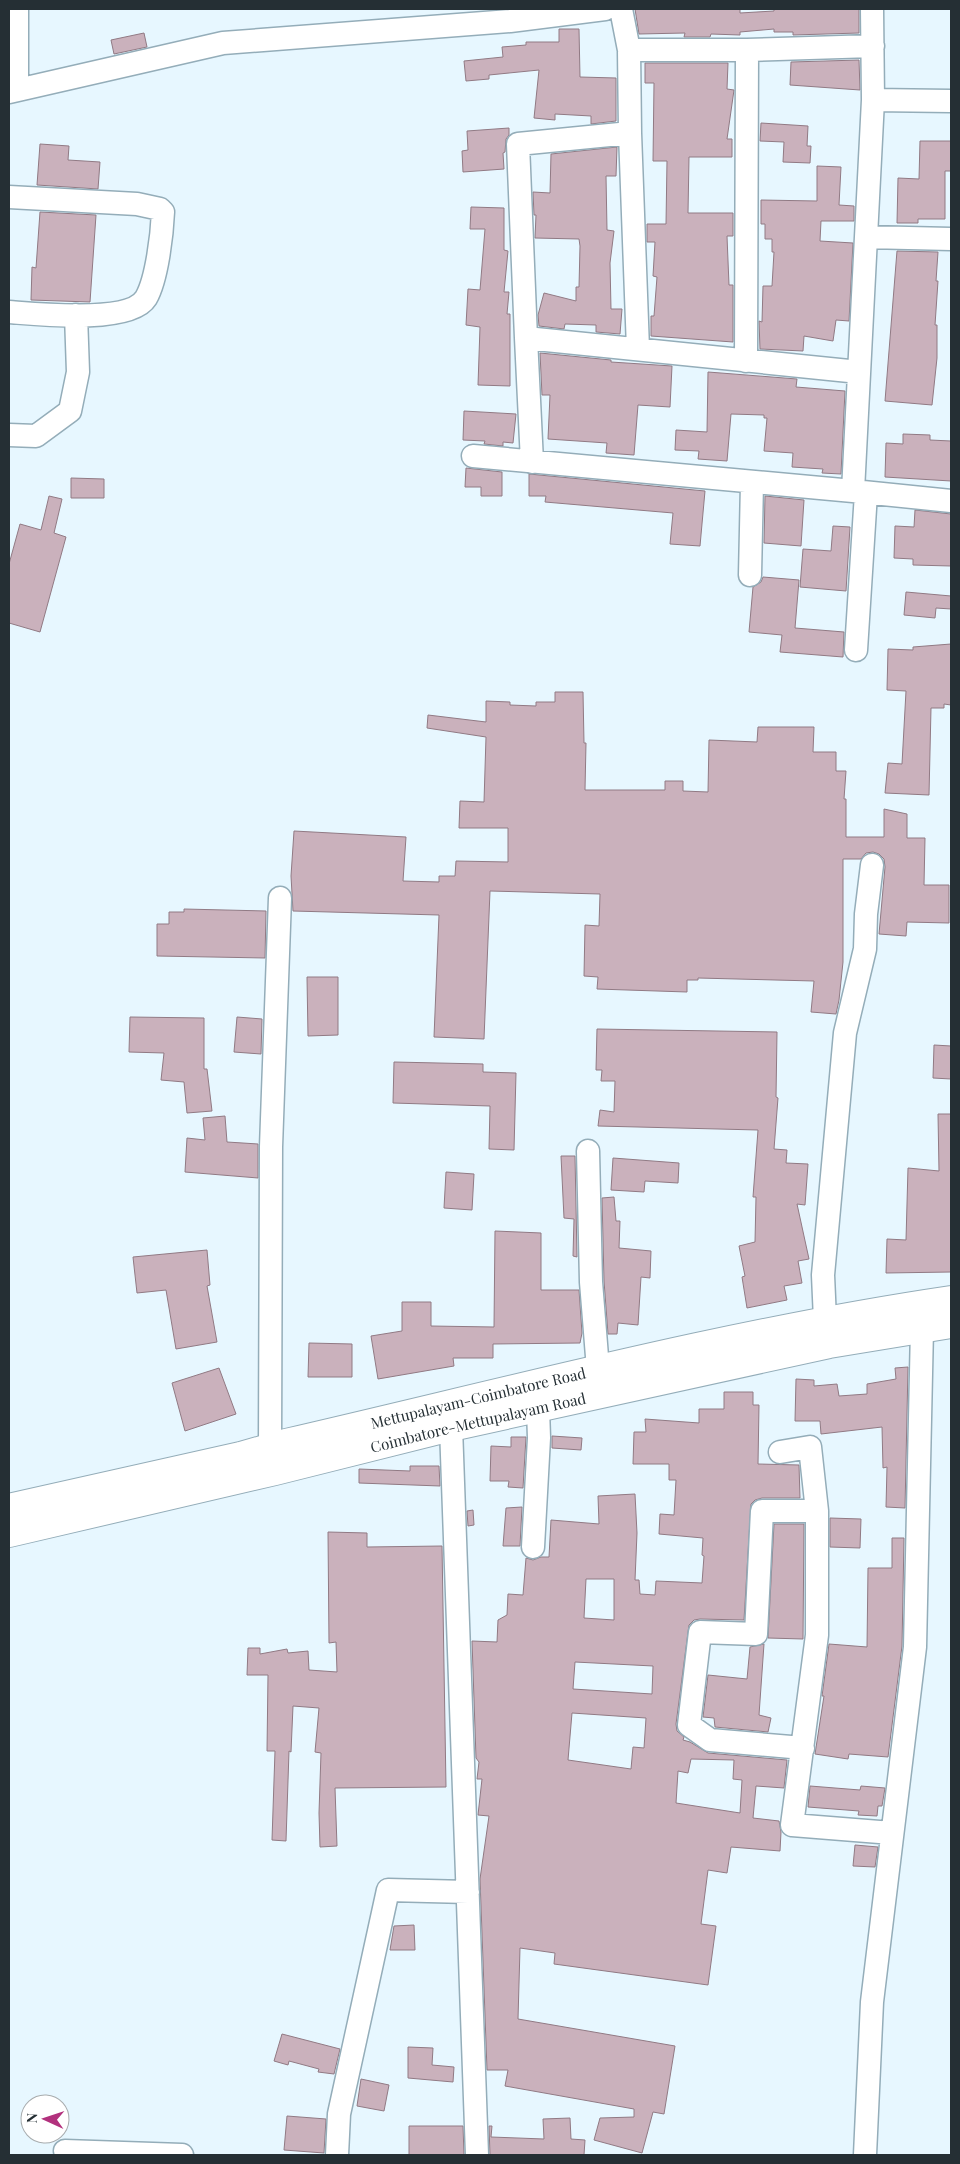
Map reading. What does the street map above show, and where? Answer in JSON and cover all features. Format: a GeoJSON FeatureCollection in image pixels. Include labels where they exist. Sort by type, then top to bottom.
{"type":"FeatureCollection","features":[{"type":"Feature","properties":{"kind":"highway","name":"Mettupalayam-Coimbatore Road"},"geometry":{"type":"LineString","coordinates":[[272,1459],[598,1369],[827,1332],[951,1300]]}},
{"type":"Feature","properties":{"kind":"highway","name":"Coimbatore-Mettupalayam Road"},"geometry":{"type":"LineString","coordinates":[[83,1503],[272,1459],[451,1427],[538,1409],[827,1332],[922,1328],[951,1324]]}},
{"type":"Feature","properties":{"kind":"highway"},"geometry":{"type":"LineString","coordinates":[[9,1508],[83,1503]]}},
{"type":"Feature","properties":{"kind":"highway"},"geometry":{"type":"LineString","coordinates":[[9,1532],[83,1503]]}},
{"type":"Feature","properties":{"kind":"street"},"geometry":{"type":"LineString","coordinates":[[16,9],[13,91],[223,43],[510,15],[604,9]]}},
{"type":"Feature","properties":{"kind":"street"},"geometry":{"type":"LineString","coordinates":[[621,9],[629,50],[638,349]]}},
{"type":"Feature","properties":{"kind":"street"},"geometry":{"type":"LineString","coordinates":[[856,650],[859,372],[873,100],[872,9]]}},
{"type":"Feature","properties":{"kind":"street"},"geometry":{"type":"LineString","coordinates":[[629,50],[747,50],[873,46]]}},
{"type":"Feature","properties":{"kind":"street"},"geometry":{"type":"LineString","coordinates":[[746,361],[747,50]]}},
{"type":"Feature","properties":{"kind":"street"},"geometry":{"type":"LineString","coordinates":[[873,100],[951,101]]}},
{"type":"Feature","properties":{"kind":"street"},"geometry":{"type":"LineString","coordinates":[[532,462],[518,144],[630,133]]}},
{"type":"Feature","properties":{"kind":"street"},"geometry":{"type":"LineString","coordinates":[[9,197],[137,204],[160,209],[163,212],[162,235],[154,272],[145,299],[132,308],[103,316],[76,315],[11,307]]}},
{"type":"Feature","properties":{"kind":"street"},"geometry":{"type":"LineString","coordinates":[[866,236],[951,239]]}},
{"type":"Feature","properties":{"kind":"street"},"geometry":{"type":"LineString","coordinates":[[9,435],[36,436],[70,411],[78,372],[76,315]]}},
{"type":"Feature","properties":{"kind":"street"},"geometry":{"type":"LineString","coordinates":[[526,338],[859,372]]}},
{"type":"Feature","properties":{"kind":"street"},"geometry":{"type":"LineString","coordinates":[[472,456],[951,501]]}},
{"type":"Feature","properties":{"kind":"street"},"geometry":{"type":"LineString","coordinates":[[750,575],[752,483]]}},
{"type":"Feature","properties":{"kind":"street"},"geometry":{"type":"LineString","coordinates":[[827,1332],[823,1275],[845,1032],[865,949],[866,914],[872,865]]}},
{"type":"Feature","properties":{"kind":"street"},"geometry":{"type":"LineString","coordinates":[[272,1459],[271,1147],[280,898]]}},
{"type":"Feature","properties":{"kind":"street"},"geometry":{"type":"LineString","coordinates":[[588,1151],[590,1282],[598,1369]]}},
{"type":"Feature","properties":{"kind":"street"},"geometry":{"type":"LineString","coordinates":[[865,2155],[872,2002],[915,1647],[922,1328]]}},
{"type":"Feature","properties":{"kind":"street"},"geometry":{"type":"LineString","coordinates":[[533,1547],[538,1409]]}},
{"type":"Feature","properties":{"kind":"street"},"geometry":{"type":"LineString","coordinates":[[451,1427],[476,2155]]}},
{"type":"Feature","properties":{"kind":"street"},"geometry":{"type":"LineString","coordinates":[[780,1452],[810,1447],[817,1511],[816,1635],[792,1825],[892,1833]]}},
{"type":"Feature","properties":{"kind":"street"},"geometry":{"type":"LineString","coordinates":[[803,1748],[710,1740],[689,1725],[700,1632],[756,1634],[762,1512],[817,1511]]}},
{"type":"Feature","properties":{"kind":"street"},"geometry":{"type":"LineString","coordinates":[[337,2155],[339,2114],[388,1890],[468,1892]]}},
{"type":"Feature","properties":{"kind":"street"},"geometry":{"type":"LineString","coordinates":[[65,2151],[182,2155]]}},
{"type":"Feature","properties":{"kind":"building"},"geometry":{"type":"Polygon","coordinates":[[[635,9],[740,9],[740,13],[774,11],[774,9],[859,9],[859,33],[793,35],[793,32],[774,32],[774,29],[740,32],[740,35],[711,34],[710,37],[684,37],[685,33],[639,34],[635,9]]]}},
{"type":"Feature","properties":{"kind":"building"},"geometry":{"type":"Polygon","coordinates":[[[559,29],[579,29],[580,77],[616,78],[616,121],[591,124],[591,116],[555,114],[555,120],[534,118],[539,70],[489,75],[489,79],[466,81],[464,61],[503,57],[502,47],[526,45],[526,42],[559,42],[559,29]]]}},
{"type":"Feature","properties":{"kind":"building"},"geometry":{"type":"Polygon","coordinates":[[[144,33],[147,47],[114,54],[111,40],[144,33]]]}},
{"type":"Feature","properties":{"kind":"building"},"geometry":{"type":"Polygon","coordinates":[[[859,60],[860,90],[790,85],[791,62],[859,60]]]}},
{"type":"Feature","properties":{"kind":"building"},"geometry":{"type":"Polygon","coordinates":[[[645,63],[728,63],[727,89],[734,90],[727,139],[732,139],[732,157],[689,157],[688,213],[733,213],[733,236],[727,236],[729,285],[733,285],[733,342],[651,336],[651,316],[654,316],[657,277],[653,276],[655,242],[647,242],[647,224],[666,224],[667,161],[653,161],[654,83],[645,83],[645,63]]]}},
{"type":"Feature","properties":{"kind":"building"},"geometry":{"type":"Polygon","coordinates":[[[761,123],[808,126],[807,146],[811,146],[810,163],[783,162],[784,142],[760,141],[761,123]]]}},
{"type":"Feature","properties":{"kind":"building"},"geometry":{"type":"Polygon","coordinates":[[[509,128],[505,152],[503,153],[504,169],[463,172],[462,151],[468,150],[467,131],[509,128]]]}},
{"type":"Feature","properties":{"kind":"building"},"geometry":{"type":"Polygon","coordinates":[[[920,141],[951,141],[951,171],[945,171],[945,219],[918,219],[918,223],[897,223],[898,178],[919,179],[920,141]]]}},
{"type":"Feature","properties":{"kind":"building"},"geometry":{"type":"Polygon","coordinates":[[[40,144],[69,146],[68,160],[100,162],[98,189],[37,185],[40,144]]]}},
{"type":"Feature","properties":{"kind":"building"},"geometry":{"type":"Polygon","coordinates":[[[617,147],[616,176],[606,176],[607,230],[614,231],[610,263],[611,309],[622,309],[620,334],[596,332],[596,325],[565,324],[564,329],[539,326],[538,315],[544,293],[576,301],[576,287],[579,287],[580,246],[579,239],[535,238],[536,215],[534,215],[533,192],[550,193],[551,154],[617,147]]]}},
{"type":"Feature","properties":{"kind":"building"},"geometry":{"type":"Polygon","coordinates":[[[817,166],[841,167],[839,205],[854,206],[854,221],[821,221],[820,241],[853,243],[849,321],[836,320],[833,341],[804,336],[803,351],[760,349],[759,321],[762,322],[763,286],[772,286],[774,252],[772,252],[772,239],[765,239],[765,224],[761,224],[761,200],[817,201],[817,166]]]}},
{"type":"Feature","properties":{"kind":"building"},"geometry":{"type":"Polygon","coordinates":[[[471,207],[504,208],[504,250],[508,251],[504,292],[509,292],[507,314],[510,314],[510,386],[478,385],[480,327],[466,325],[468,289],[480,290],[485,229],[470,229],[471,207]]]}},
{"type":"Feature","properties":{"kind":"building"},"geometry":{"type":"Polygon","coordinates":[[[40,212],[96,215],[90,302],[31,300],[32,267],[36,268],[40,212]]]}},
{"type":"Feature","properties":{"kind":"building"},"geometry":{"type":"Polygon","coordinates":[[[897,251],[938,252],[935,325],[937,325],[937,358],[932,405],[885,401],[897,251]]]}},
{"type":"Feature","properties":{"kind":"building"},"geometry":{"type":"Polygon","coordinates":[[[540,353],[611,360],[611,362],[672,366],[670,407],[638,405],[634,455],[606,453],[607,443],[548,439],[550,395],[542,395],[540,353]]]}},
{"type":"Feature","properties":{"kind":"building"},"geometry":{"type":"Polygon","coordinates":[[[708,372],[797,379],[796,387],[845,391],[841,474],[822,473],[823,469],[792,467],[793,453],[764,451],[767,418],[764,418],[764,415],[731,414],[727,461],[698,459],[699,451],[675,450],[676,430],[707,432],[708,372]]]}},
{"type":"Feature","properties":{"kind":"building"},"geometry":{"type":"Polygon","coordinates":[[[464,411],[516,414],[513,443],[503,442],[503,446],[484,444],[485,441],[463,440],[464,411]]]}},
{"type":"Feature","properties":{"kind":"building"},"geometry":{"type":"Polygon","coordinates":[[[903,434],[930,435],[930,440],[951,441],[951,481],[885,477],[886,443],[903,444],[903,434]]]}},
{"type":"Feature","properties":{"kind":"building"},"geometry":{"type":"Polygon","coordinates":[[[466,468],[502,472],[502,496],[481,496],[481,487],[465,487],[466,468]]]}},
{"type":"Feature","properties":{"kind":"building"},"geometry":{"type":"Polygon","coordinates":[[[529,474],[705,491],[700,546],[670,544],[673,513],[545,502],[546,496],[529,496],[529,474]]]}},
{"type":"Feature","properties":{"kind":"building"},"geometry":{"type":"Polygon","coordinates":[[[71,478],[104,479],[104,498],[71,498],[71,478]]]}},
{"type":"Feature","properties":{"kind":"building"},"geometry":{"type":"Polygon","coordinates":[[[49,496],[62,499],[54,533],[66,537],[40,632],[9,623],[9,564],[20,524],[41,530],[49,496]]]}},
{"type":"Feature","properties":{"kind":"building"},"geometry":{"type":"Polygon","coordinates":[[[765,496],[804,500],[801,546],[764,543],[765,496]]]}},
{"type":"Feature","properties":{"kind":"building"},"geometry":{"type":"Polygon","coordinates":[[[915,510],[951,514],[951,566],[913,565],[913,559],[894,558],[895,526],[914,527],[915,510]]]}},
{"type":"Feature","properties":{"kind":"building"},"geometry":{"type":"Polygon","coordinates":[[[833,526],[850,527],[846,591],[800,587],[803,549],[831,551],[833,526]]]}},
{"type":"Feature","properties":{"kind":"building"},"geometry":{"type":"Polygon","coordinates":[[[763,577],[799,580],[795,628],[844,632],[843,657],[780,652],[782,635],[749,632],[753,587],[761,582],[763,577]]]}},
{"type":"Feature","properties":{"kind":"building"},"geometry":{"type":"Polygon","coordinates":[[[906,592],[951,596],[951,609],[936,608],[935,618],[904,615],[906,592]]]}},
{"type":"Feature","properties":{"kind":"building"},"geometry":{"type":"Polygon","coordinates":[[[951,644],[951,705],[944,704],[944,708],[931,708],[929,795],[885,793],[888,763],[902,764],[906,691],[887,690],[888,649],[913,650],[913,647],[951,644]]]}},
{"type":"Feature","properties":{"kind":"building"},"geometry":{"type":"Polygon","coordinates":[[[555,692],[583,692],[584,743],[586,743],[585,790],[665,790],[665,781],[683,781],[683,791],[708,792],[709,740],[757,742],[758,727],[814,727],[813,752],[836,752],[836,771],[846,771],[844,799],[846,799],[846,837],[884,837],[884,809],[907,814],[907,838],[925,838],[924,885],[949,885],[949,923],[907,922],[906,936],[879,934],[885,867],[884,859],[879,854],[873,852],[866,853],[861,859],[843,859],[843,962],[836,1014],[811,1012],[814,981],[698,978],[698,980],[687,980],[687,992],[597,989],[598,977],[584,976],[585,925],[599,926],[600,894],[490,891],[484,1039],[434,1037],[439,915],[293,911],[291,876],[294,831],[406,837],[403,881],[439,882],[439,876],[455,876],[456,861],[508,862],[508,828],[459,828],[460,801],[484,802],[486,737],[427,728],[428,715],[486,722],[486,701],[510,702],[510,705],[536,706],[536,702],[555,702],[555,692]]]}},
{"type":"Feature","properties":{"kind":"building"},"geometry":{"type":"Polygon","coordinates":[[[184,909],[266,911],[265,958],[157,956],[157,924],[169,924],[169,912],[184,912],[184,909]]]}},
{"type":"Feature","properties":{"kind":"building"},"geometry":{"type":"Polygon","coordinates":[[[307,977],[338,977],[338,1035],[308,1036],[307,977]]]}},
{"type":"Feature","properties":{"kind":"building"},"geometry":{"type":"Polygon","coordinates":[[[130,1017],[204,1018],[204,1069],[207,1069],[212,1111],[187,1113],[184,1082],[161,1080],[164,1053],[129,1052],[130,1017]]]}},
{"type":"Feature","properties":{"kind":"building"},"geometry":{"type":"Polygon","coordinates":[[[237,1017],[262,1019],[261,1054],[234,1052],[237,1017]]]}},
{"type":"Feature","properties":{"kind":"building"},"geometry":{"type":"Polygon","coordinates":[[[597,1029],[777,1032],[776,1097],[778,1098],[774,1149],[787,1150],[786,1163],[808,1164],[805,1205],[797,1204],[809,1259],[798,1261],[802,1283],[784,1286],[787,1300],[747,1308],[742,1277],[745,1276],[739,1246],[755,1242],[756,1197],[753,1197],[758,1130],[598,1126],[600,1110],[614,1112],[615,1081],[601,1081],[602,1070],[596,1070],[597,1029]]]}},
{"type":"Feature","properties":{"kind":"building"},"geometry":{"type":"Polygon","coordinates":[[[934,1045],[951,1046],[951,1079],[933,1078],[934,1045]]]}},
{"type":"Feature","properties":{"kind":"building"},"geometry":{"type":"Polygon","coordinates":[[[394,1062],[483,1064],[483,1072],[516,1073],[514,1150],[489,1149],[490,1106],[393,1103],[394,1062]]]}},
{"type":"Feature","properties":{"kind":"building"},"geometry":{"type":"Polygon","coordinates":[[[938,1114],[951,1114],[951,1272],[886,1273],[887,1239],[906,1240],[908,1168],[939,1171],[938,1114]]]}},
{"type":"Feature","properties":{"kind":"building"},"geometry":{"type":"Polygon","coordinates":[[[225,1116],[227,1142],[258,1144],[258,1178],[185,1172],[187,1138],[205,1140],[203,1118],[225,1116]]]}},
{"type":"Feature","properties":{"kind":"building"},"geometry":{"type":"Polygon","coordinates":[[[561,1156],[575,1156],[577,1257],[573,1256],[574,1219],[564,1218],[561,1156]]]}},
{"type":"Feature","properties":{"kind":"building"},"geometry":{"type":"Polygon","coordinates":[[[613,1158],[679,1163],[678,1183],[645,1181],[644,1192],[611,1190],[613,1158]]]}},
{"type":"Feature","properties":{"kind":"building"},"geometry":{"type":"Polygon","coordinates":[[[446,1172],[474,1174],[472,1210],[444,1208],[446,1172]]]}},
{"type":"Feature","properties":{"kind":"building"},"geometry":{"type":"Polygon","coordinates":[[[614,1197],[616,1221],[620,1221],[619,1248],[651,1251],[650,1278],[641,1277],[638,1325],[618,1323],[617,1334],[608,1334],[604,1281],[602,1198],[614,1197]]]}},
{"type":"Feature","properties":{"kind":"building"},"geometry":{"type":"Polygon","coordinates":[[[495,1231],[541,1233],[541,1290],[579,1290],[582,1333],[580,1343],[493,1344],[493,1358],[453,1358],[454,1366],[378,1379],[371,1336],[402,1331],[402,1302],[431,1302],[431,1326],[494,1327],[495,1231]]]}},
{"type":"Feature","properties":{"kind":"building"},"geometry":{"type":"Polygon","coordinates":[[[207,1250],[210,1285],[207,1286],[217,1342],[176,1349],[166,1290],[137,1293],[133,1257],[207,1250]]]}},
{"type":"Feature","properties":{"kind":"building"},"geometry":{"type":"Polygon","coordinates":[[[309,1343],[352,1344],[352,1377],[308,1377],[309,1343]]]}},
{"type":"Feature","properties":{"kind":"building"},"geometry":{"type":"Polygon","coordinates":[[[908,1367],[905,1508],[886,1507],[887,1467],[883,1468],[882,1427],[821,1434],[820,1421],[795,1421],[796,1379],[814,1380],[814,1386],[837,1384],[839,1396],[867,1394],[867,1384],[896,1379],[895,1368],[908,1367]]]}},
{"type":"Feature","properties":{"kind":"building"},"geometry":{"type":"Polygon","coordinates":[[[219,1368],[236,1414],[185,1431],[172,1383],[219,1368]]]}},
{"type":"Feature","properties":{"kind":"building"},"geometry":{"type":"Polygon","coordinates":[[[724,1392],[753,1392],[753,1405],[759,1405],[758,1464],[799,1465],[800,1498],[762,1498],[755,1500],[751,1504],[744,1620],[700,1619],[694,1620],[689,1625],[676,1724],[677,1731],[684,1737],[683,1740],[708,1753],[787,1760],[784,1788],[756,1786],[753,1818],[779,1821],[781,1832],[780,1851],[731,1847],[727,1873],[708,1870],[701,1924],[716,1926],[708,1985],[554,1964],[555,1953],[520,1948],[518,2019],[675,2046],[664,2114],[653,2112],[642,2153],[594,2140],[600,2118],[634,2117],[634,2109],[505,2086],[508,2070],[487,2070],[480,1879],[489,1816],[478,1815],[482,1779],[477,1779],[479,1762],[476,1758],[472,1641],[497,1642],[498,1620],[507,1615],[508,1594],[523,1595],[526,1558],[533,1560],[549,1557],[551,1520],[599,1524],[598,1496],[635,1494],[637,1533],[635,1580],[639,1580],[640,1594],[655,1595],[656,1581],[702,1583],[703,1538],[659,1534],[660,1514],[674,1515],[676,1480],[669,1480],[669,1464],[633,1464],[634,1432],[646,1432],[645,1419],[699,1423],[699,1409],[724,1409],[724,1392]],[[586,1579],[584,1618],[614,1620],[614,1579],[586,1579]],[[575,1662],[573,1689],[652,1694],[653,1666],[575,1662]],[[572,1713],[568,1760],[631,1769],[633,1747],[644,1748],[646,1718],[572,1713]],[[691,1759],[688,1773],[678,1771],[676,1803],[740,1813],[742,1780],[733,1779],[734,1760],[691,1759]]]}},
{"type":"Feature","properties":{"kind":"building"},"geometry":{"type":"Polygon","coordinates":[[[552,1436],[582,1438],[581,1450],[552,1448],[552,1436]]]}},
{"type":"Feature","properties":{"kind":"building"},"geometry":{"type":"Polygon","coordinates":[[[511,1437],[526,1437],[523,1488],[508,1487],[509,1481],[490,1481],[491,1446],[511,1447],[511,1437]]]}},
{"type":"Feature","properties":{"kind":"building"},"geometry":{"type":"Polygon","coordinates":[[[410,1466],[439,1466],[440,1486],[359,1483],[359,1469],[410,1471],[410,1466]]]}},
{"type":"Feature","properties":{"kind":"building"},"geometry":{"type":"Polygon","coordinates":[[[522,1507],[520,1546],[503,1546],[506,1508],[522,1507]]]}},
{"type":"Feature","properties":{"kind":"building"},"geometry":{"type":"Polygon","coordinates":[[[473,1510],[474,1525],[468,1526],[467,1511],[473,1510]]]}},
{"type":"Feature","properties":{"kind":"building"},"geometry":{"type":"Polygon","coordinates":[[[830,1518],[861,1519],[860,1548],[830,1547],[830,1518]]]}},
{"type":"Feature","properties":{"kind":"building"},"geometry":{"type":"Polygon","coordinates":[[[774,1524],[804,1524],[803,1639],[768,1638],[774,1524]]]}},
{"type":"Feature","properties":{"kind":"building"},"geometry":{"type":"Polygon","coordinates":[[[328,1532],[367,1533],[367,1547],[442,1546],[446,1787],[335,1788],[337,1846],[320,1847],[321,1753],[315,1752],[319,1708],[293,1706],[291,1752],[289,1751],[286,1841],[272,1840],[275,1751],[267,1751],[268,1675],[247,1675],[248,1648],[260,1648],[260,1654],[287,1649],[288,1653],[308,1651],[309,1670],[337,1672],[336,1642],[329,1643],[328,1532]]]}},
{"type":"Feature","properties":{"kind":"building"},"geometry":{"type":"Polygon","coordinates":[[[892,1538],[904,1538],[902,1646],[888,1757],[849,1754],[848,1759],[815,1754],[824,1696],[822,1696],[829,1644],[867,1647],[868,1568],[892,1568],[892,1538]]]}},
{"type":"Feature","properties":{"kind":"building"},"geometry":{"type":"Polygon","coordinates":[[[764,1644],[759,1715],[771,1718],[768,1732],[715,1727],[714,1718],[703,1717],[708,1675],[747,1679],[750,1647],[764,1644]]]}},
{"type":"Feature","properties":{"kind":"building"},"geometry":{"type":"Polygon","coordinates":[[[810,1786],[860,1790],[861,1786],[885,1788],[882,1806],[878,1806],[877,1816],[858,1815],[859,1811],[808,1807],[810,1786]]]}},
{"type":"Feature","properties":{"kind":"building"},"geometry":{"type":"Polygon","coordinates":[[[855,1845],[878,1847],[875,1867],[853,1866],[855,1845]]]}},
{"type":"Feature","properties":{"kind":"building"},"geometry":{"type":"Polygon","coordinates":[[[414,1925],[415,1950],[390,1950],[394,1926],[414,1925]]]}},
{"type":"Feature","properties":{"kind":"building"},"geometry":{"type":"Polygon","coordinates":[[[282,2034],[340,2049],[334,2074],[318,2072],[319,2069],[289,2061],[288,2065],[274,2061],[282,2034]]]}},
{"type":"Feature","properties":{"kind":"building"},"geometry":{"type":"Polygon","coordinates":[[[408,2047],[433,2048],[432,2065],[454,2067],[453,2082],[408,2078],[408,2047]]]}},
{"type":"Feature","properties":{"kind":"building"},"geometry":{"type":"Polygon","coordinates":[[[361,2079],[389,2085],[384,2111],[357,2106],[361,2079]]]}},
{"type":"Feature","properties":{"kind":"building"},"geometry":{"type":"Polygon","coordinates":[[[287,2116],[326,2119],[324,2153],[284,2150],[287,2116]]]}},
{"type":"Feature","properties":{"kind":"building"},"geometry":{"type":"Polygon","coordinates":[[[570,2118],[571,2139],[585,2140],[584,2155],[490,2155],[489,2126],[492,2126],[491,2137],[544,2139],[543,2119],[570,2118]]]}},
{"type":"Feature","properties":{"kind":"building"},"geometry":{"type":"Polygon","coordinates":[[[409,2126],[463,2126],[464,2155],[409,2155],[409,2126]]]}}]}
